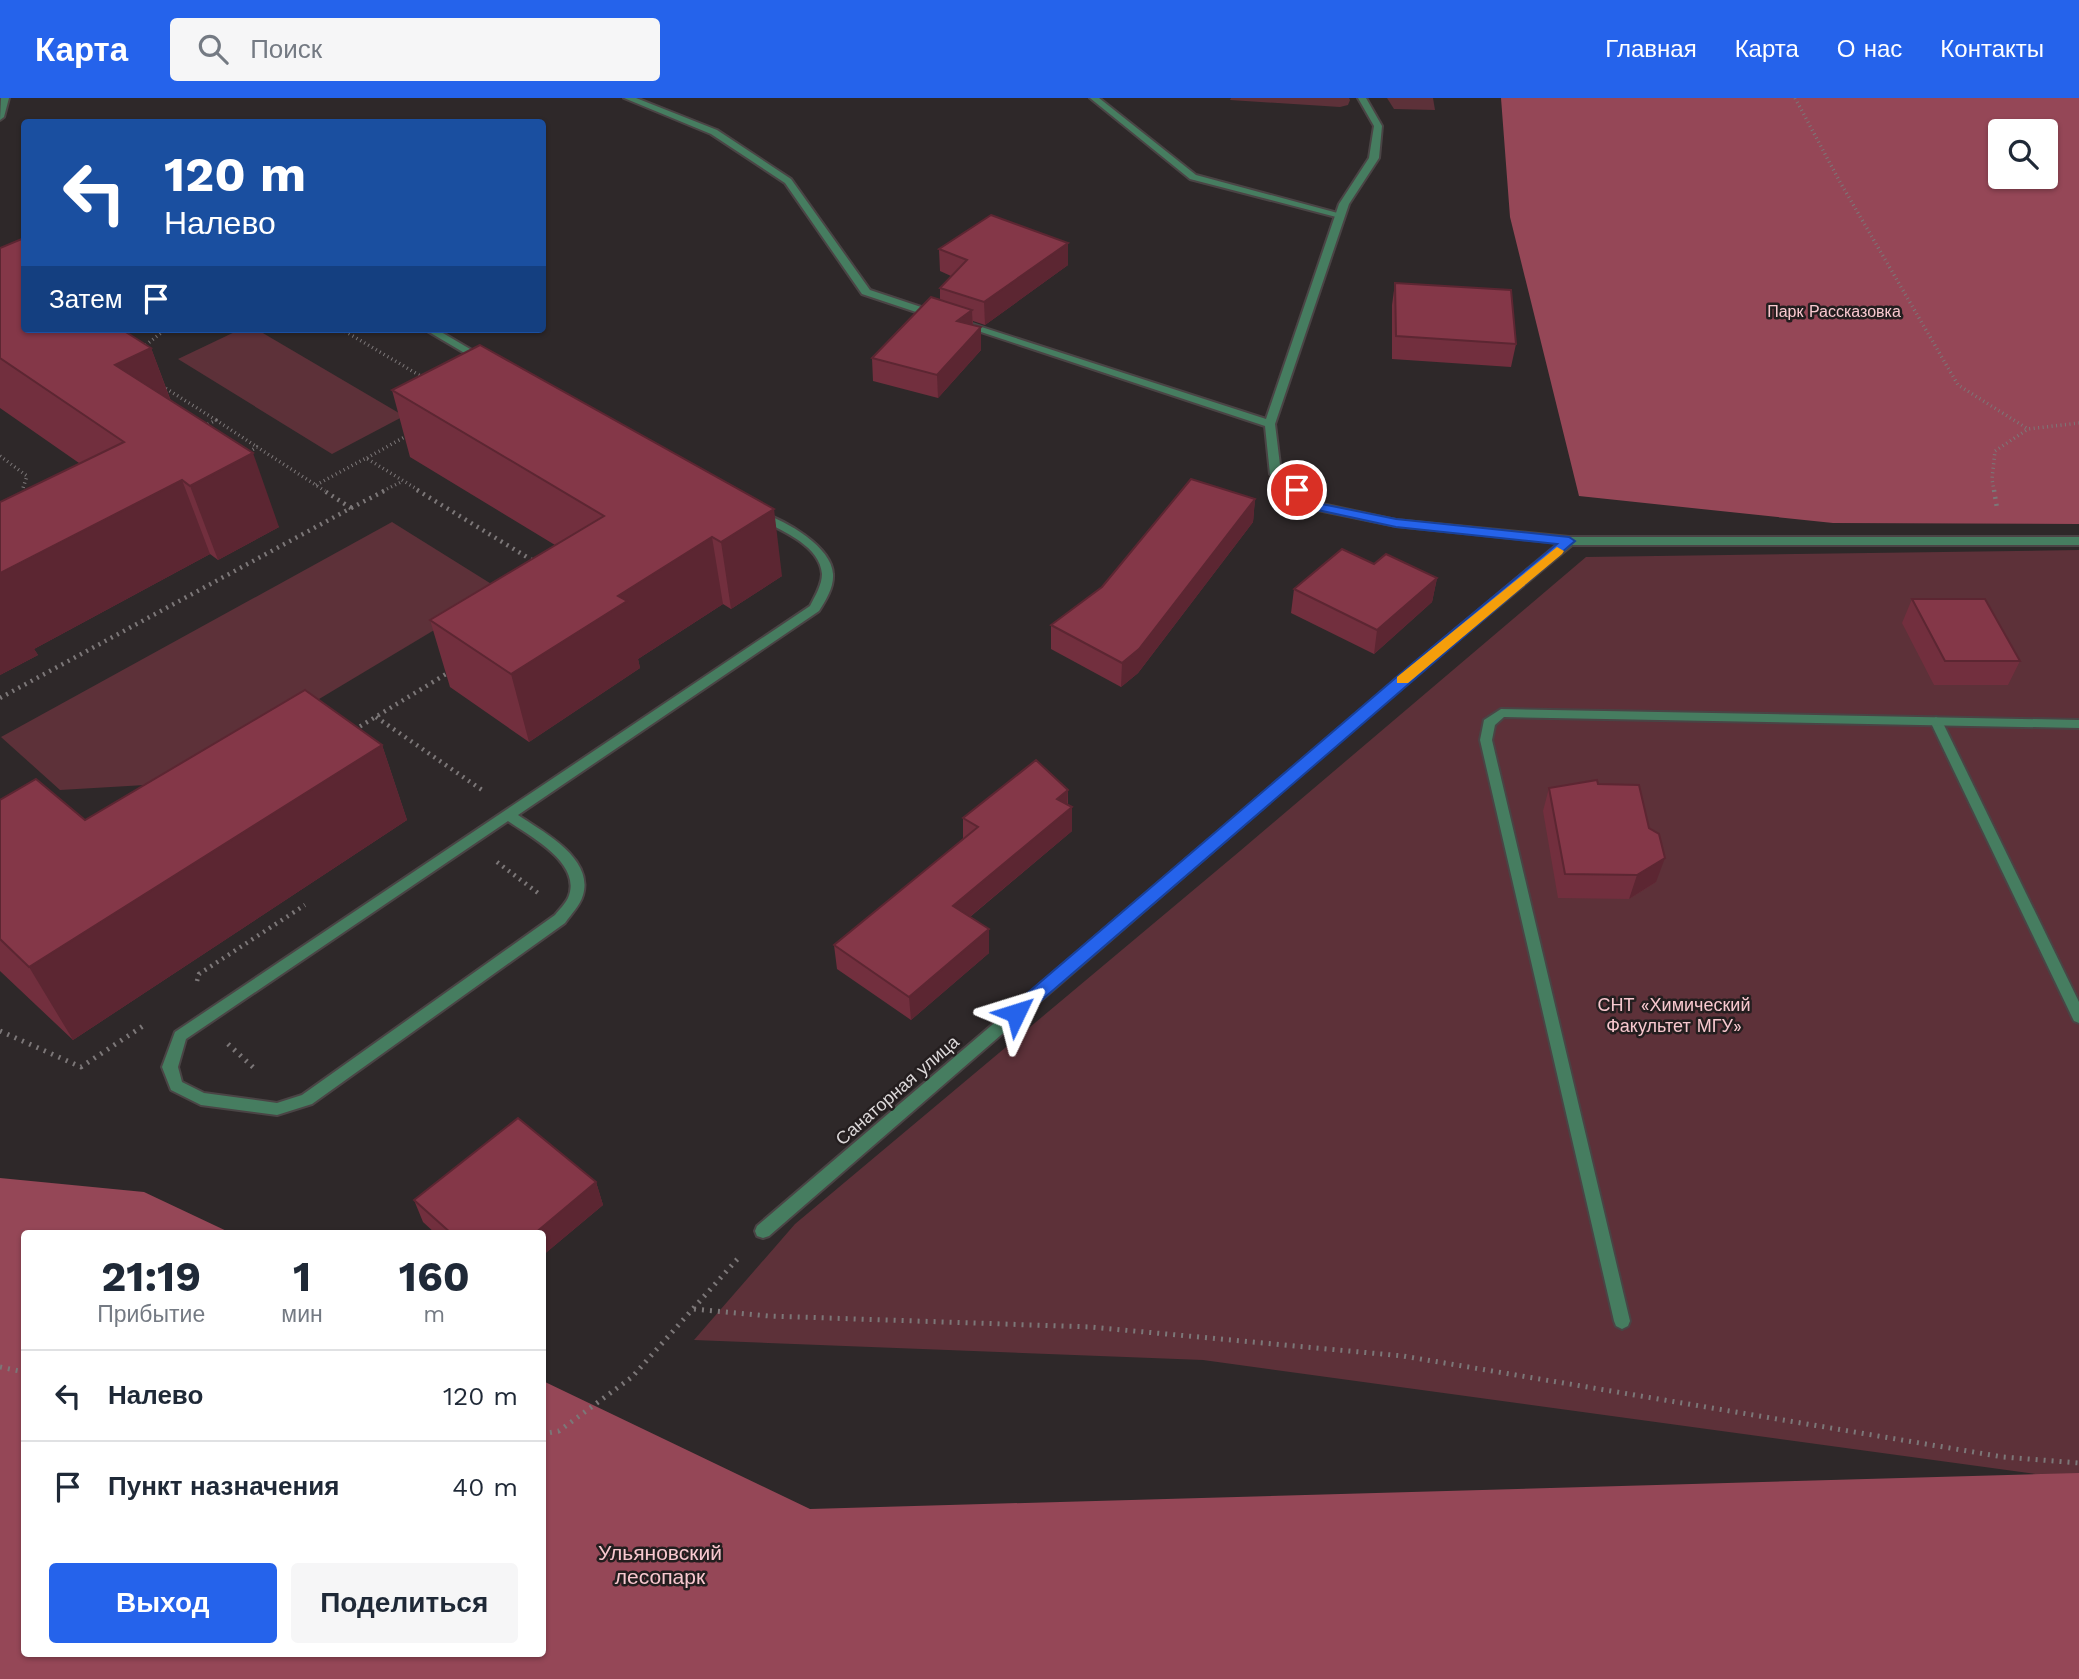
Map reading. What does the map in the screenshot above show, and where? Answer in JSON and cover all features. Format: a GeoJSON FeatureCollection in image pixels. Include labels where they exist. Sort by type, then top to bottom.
{"type":"FeatureCollection","features":[{"type":"Feature","properties":{"kind":"street"},"geometry":{"type":"LineString","coordinates":[[0,117],[5,98]]}},
{"type":"Feature","properties":{"kind":"street"},"geometry":{"type":"LineString","coordinates":[[628,98],[714,132],[788,181],[866,292],[944,318]]}},
{"type":"Feature","properties":{"kind":"street"},"geometry":{"type":"LineString","coordinates":[[1094,98],[1192,177],[1340,215]]}},
{"type":"Feature","properties":{"kind":"street"},"geometry":{"type":"LineString","coordinates":[[1362,98],[1378,126],[1374,158],[1344,204],[1270,424],[1276,474],[1318,507],[1396,523],[1569,541],[2079,541]]}},
{"type":"Feature","properties":{"kind":"street"},"geometry":{"type":"LineString","coordinates":[[957,322],[1270,424]]}},
{"type":"Feature","properties":{"kind":"street"},"geometry":{"type":"LineString","coordinates":[[436,333],[489,363]]}},
{"type":"Feature","properties":{"kind":"street"},"geometry":{"type":"LineString","coordinates":[[511,813],[566,856],[575,871],[577,894],[560,919],[307,1100],[277,1109],[201,1099],[176,1086],[170,1067],[180,1036],[815,608],[826,589],[830,572],[823,556],[803,540],[743,506]]}},
{"type":"Feature","properties":{"kind":"street","name":"Санаторная улица"},"geometry":{"type":"LineString","coordinates":[[763,1231],[1408,676],[1569,541]]}},
{"type":"Feature","properties":{"kind":"street"},"geometry":{"type":"LineString","coordinates":[[1622,1321],[1486,740],[1489,723],[1502,713],[2079,724]]}},
{"type":"Feature","properties":{"kind":"street"},"geometry":{"type":"LineString","coordinates":[[1936,721],[2079,1017]]}},
{"type":"Feature","properties":{"kind":"path"},"geometry":{"type":"LineString","coordinates":[[1795,98],[1839,182],[1958,385],[2028,429]]}},
{"type":"Feature","properties":{"kind":"path"},"geometry":{"type":"LineString","coordinates":[[142,348],[161,333]]}},
{"type":"Feature","properties":{"kind":"path"},"geometry":{"type":"LineString","coordinates":[[348,333],[433,383]]}},
{"type":"Feature","properties":{"kind":"path"},"geometry":{"type":"LineString","coordinates":[[152,380],[351,508]]}},
{"type":"Feature","properties":{"kind":"path"},"geometry":{"type":"LineString","coordinates":[[192,432],[216,420]]}},
{"type":"Feature","properties":{"kind":"path"},"geometry":{"type":"LineString","coordinates":[[2008,542],[2000,526],[1992,479],[1995,451],[2028,429],[2079,423]]}},
{"type":"Feature","properties":{"kind":"path"},"geometry":{"type":"LineString","coordinates":[[316,485],[411,434]]}},
{"type":"Feature","properties":{"kind":"path"},"geometry":{"type":"LineString","coordinates":[[233,460],[257,447]]}},
{"type":"Feature","properties":{"kind":"path"},"geometry":{"type":"LineString","coordinates":[[0,456],[27,476],[19,493],[28,500]]}},
{"type":"Feature","properties":{"kind":"path"},"geometry":{"type":"LineString","coordinates":[[366,458],[536,562]]}},
{"type":"Feature","properties":{"kind":"path"},"geometry":{"type":"LineString","coordinates":[[0,698],[403,481]]}},
{"type":"Feature","properties":{"kind":"path"},"geometry":{"type":"LineString","coordinates":[[343,737],[459,666]]}},
{"type":"Feature","properties":{"kind":"path"},"geometry":{"type":"LineString","coordinates":[[376,716],[511,813]]}},
{"type":"Feature","properties":{"kind":"path"},"geometry":{"type":"LineString","coordinates":[[469,841],[565,913]]}},
{"type":"Feature","properties":{"kind":"path"},"geometry":{"type":"LineString","coordinates":[[294,1104],[181,1001],[193,993],[199,974],[311,900]]}},
{"type":"Feature","properties":{"kind":"path"},"geometry":{"type":"LineString","coordinates":[[0,1031],[81,1068],[148,1023]]}},
{"type":"Feature","properties":{"kind":"path"},"geometry":{"type":"LineString","coordinates":[[546,1433],[559,1431],[632,1377],[763,1231]]}},
{"type":"Feature","properties":{"kind":"path"},"geometry":{"type":"LineString","coordinates":[[694,1309],[782,1316],[1091,1328],[1403,1356],[2003,1457],[2079,1463]]}},
{"type":"Feature","properties":{"kind":"path"},"geometry":{"type":"LineString","coordinates":[[0,1367],[21,1370]]}},
{"type":"Feature","properties":{"kind":"green space"},"geometry":{"type":"Polygon","coordinates":[[[1387,98],[1433,98],[1435,110],[1394,109],[1387,98]]]}},
{"type":"Feature","properties":{"kind":"green space","name":"Парк Рассказовка"},"geometry":{"type":"Polygon","coordinates":[[[1501,98],[2079,98],[2079,524],[1833,523],[1579,496],[1510,217],[1501,98]]]}},
{"type":"Feature","properties":{"kind":"green space"},"geometry":{"type":"Polygon","coordinates":[[[1230,100],[1350,100],[1348,105],[1340,107],[1230,100]]]}},
{"type":"Feature","properties":{"kind":"green space"},"geometry":{"type":"Polygon","coordinates":[[[233,333],[263,333],[404,416],[332,454],[178,359],[233,333]]]}},
{"type":"Feature","properties":{"kind":"green space"},"geometry":{"type":"Polygon","coordinates":[[[392,522],[501,590],[179,783],[60,790],[1,737],[392,522]]]}},
{"type":"Feature","properties":{"kind":"green space","name":"СНТ «Химический Факультет МГУ»"},"geometry":{"type":"Polygon","coordinates":[[[2079,550],[2079,1480],[1203,1360],[694,1340],[795,1224],[1586,557],[2079,550]]]}},
{"type":"Feature","properties":{"kind":"green space","name":"Ульяновский лесопарк"},"geometry":{"type":"Polygon","coordinates":[[[0,1178],[144,1192],[225,1230],[21,1230],[21,1657],[546,1657],[546,1382],[810,1509],[2079,1473],[2079,1679],[0,1679],[0,1178]]]}},
{"type":"Feature","properties":{"kind":"building"},"geometry":{"type":"Polygon","coordinates":[[[991,215],[1068,243],[984,302],[940,288],[967,260],[939,249],[991,215]]]}},
{"type":"Feature","properties":{"kind":"building"},"geometry":{"type":"Polygon","coordinates":[[[21,239],[21,333],[127,333],[151,348],[115,365],[253,453],[190,486],[182,480],[0,573],[0,502],[124,442],[0,358],[0,248],[21,239]]]}},
{"type":"Feature","properties":{"kind":"building"},"geometry":{"type":"Polygon","coordinates":[[[1395,283],[1511,290],[1516,344],[1396,336],[1395,283]]]}},
{"type":"Feature","properties":{"kind":"building"},"geometry":{"type":"Polygon","coordinates":[[[931,297],[972,310],[957,321],[981,327],[937,375],[872,358],[931,297]]]}},
{"type":"Feature","properties":{"kind":"building"},"geometry":{"type":"Polygon","coordinates":[[[480,345],[774,509],[721,542],[712,537],[618,596],[627,601],[511,674],[430,620],[604,516],[392,390],[480,345]]]}},
{"type":"Feature","properties":{"kind":"building"},"geometry":{"type":"Polygon","coordinates":[[[1191,479],[1255,499],[1139,649],[1122,663],[1051,625],[1102,587],[1191,479]]]}},
{"type":"Feature","properties":{"kind":"building"},"geometry":{"type":"Polygon","coordinates":[[[1342,549],[1374,564],[1386,554],[1437,578],[1377,630],[1294,589],[1342,549]]]}},
{"type":"Feature","properties":{"kind":"building"},"geometry":{"type":"Polygon","coordinates":[[[1912,599],[1985,599],[2020,661],[1945,661],[1912,599]]]}},
{"type":"Feature","properties":{"kind":"building"},"geometry":{"type":"Polygon","coordinates":[[[305,690],[382,745],[29,967],[0,939],[0,800],[36,779],[85,820],[305,690]]]}},
{"type":"Feature","properties":{"kind":"building"},"geometry":{"type":"Polygon","coordinates":[[[1036,760],[1068,790],[1057,799],[1072,807],[953,906],[989,929],[909,997],[834,945],[978,827],[963,818],[1036,760]]]}},
{"type":"Feature","properties":{"kind":"building"},"geometry":{"type":"Polygon","coordinates":[[[1597,780],[1598,784],[1639,785],[1649,828],[1659,834],[1665,858],[1637,875],[1565,874],[1549,788],[1597,780]]]}},
{"type":"Feature","properties":{"kind":"building"},"geometry":{"type":"Polygon","coordinates":[[[518,1118],[596,1182],[539,1230],[448,1230],[414,1200],[518,1118]]]}},
{"type":"Feature","properties":{"kind":"slow traffic"},"geometry":{"type":"LineString","coordinates":[[1403,680],[1557,551]]}},
{"type":"Feature","properties":{"kind":"route"},"geometry":{"type":"LineString","coordinates":[[1016,1013],[1418,667],[1569,541],[1396,523],[1318,507],[1297,490]]}}]}
